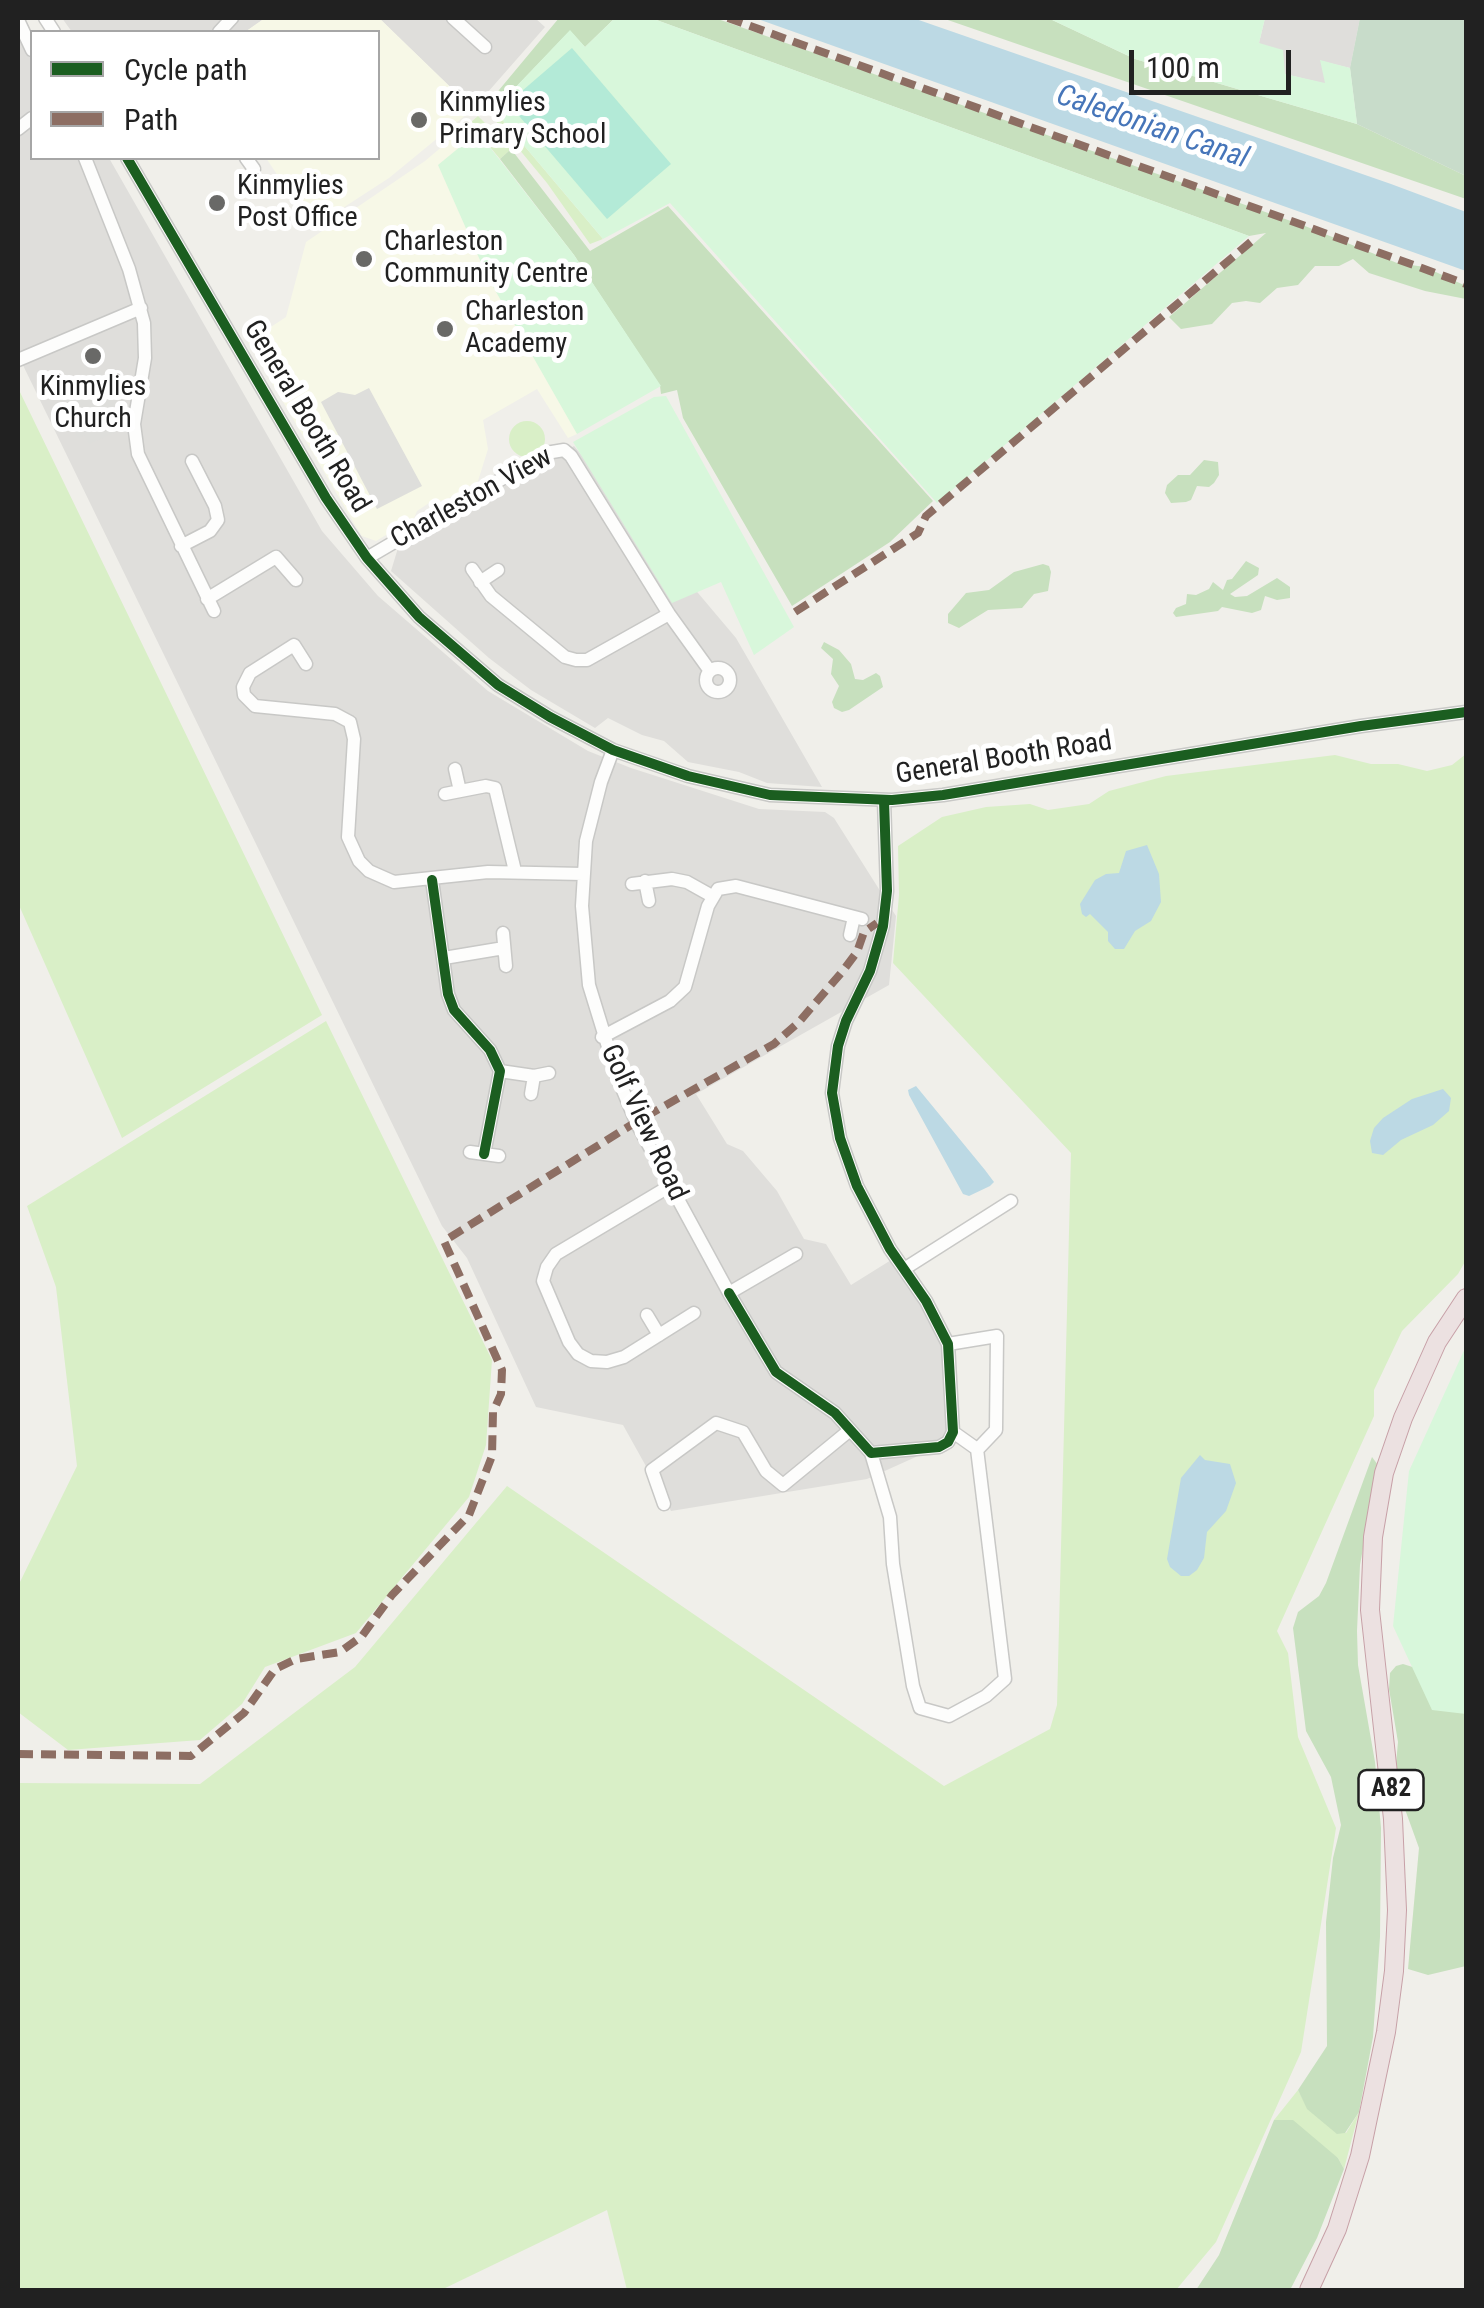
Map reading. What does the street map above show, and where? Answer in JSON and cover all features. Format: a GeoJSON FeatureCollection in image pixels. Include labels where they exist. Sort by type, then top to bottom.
{"type":"FeatureCollection","features":[{"type":"Feature","properties":{"kind":"highway","name":"A82"},"geometry":{"type":"LineString","coordinates":[[1310,2290],[1337,2229],[1360,2156],[1383,2049],[1394,1971],[1397,1910],[1393,1818],[1370,1610],[1373,1537],[1384,1472],[1403,1418],[1437,1342],[1466,1298]]}},
{"type":"Feature","properties":{"kind":"street"},"geometry":{"type":"LineString","coordinates":[[453,18],[484,48]]}},
{"type":"Feature","properties":{"kind":"street"},"geometry":{"type":"LineString","coordinates":[[86,160],[141,308],[146,339],[135,438],[142,468],[210,605],[281,552],[296,580]]}},
{"type":"Feature","properties":{"kind":"street","name":"General Booth Road"},"geometry":{"type":"LineString","coordinates":[[128,160],[326,498],[366,558],[419,618],[498,685],[614,750],[688,776],[770,795],[884,800],[944,795],[1466,712]]}},
{"type":"Feature","properties":{"kind":"street"},"geometry":{"type":"LineString","coordinates":[[18,360],[141,308]]}},
{"type":"Feature","properties":{"kind":"street","name":"Charleston View"},"geometry":{"type":"LineString","coordinates":[[366,558],[546,453],[564,450],[710,670]]}},
{"type":"Feature","properties":{"kind":"street"},"geometry":{"type":"LineString","coordinates":[[181,546],[210,531],[218,520],[206,478],[192,460]]}},
{"type":"Feature","properties":{"kind":"street"},"geometry":{"type":"LineString","coordinates":[[472,570],[490,596],[566,657],[576,660],[587,660],[670,614]]}},
{"type":"Feature","properties":{"kind":"street"},"geometry":{"type":"LineString","coordinates":[[480,582],[498,570]]}},
{"type":"Feature","properties":{"kind":"street"},"geometry":{"type":"LineString","coordinates":[[306,664],[300,642],[250,673],[243,687],[248,701],[264,708],[335,714],[350,722],[354,739],[348,822],[352,850],[369,872],[394,882],[515,872],[583,874]]}},
{"type":"Feature","properties":{"kind":"street","name":"Golf View Road"},"geometry":{"type":"LineString","coordinates":[[614,750],[591,818],[583,874],[584,961],[602,1037],[630,1111],[776,1372],[835,1414],[871,1452]]}},
{"type":"Feature","properties":{"kind":"street"},"geometry":{"type":"LineString","coordinates":[[455,769],[460,791]]}},
{"type":"Feature","properties":{"kind":"street"},"geometry":{"type":"LineString","coordinates":[[445,794],[491,786],[498,791],[515,872]]}},
{"type":"Feature","properties":{"kind":"street"},"geometry":{"type":"LineString","coordinates":[[884,800],[884,926],[870,972],[838,1046],[832,1094],[847,1163],[890,1249],[926,1301],[948,1344],[954,1432],[948,1442],[939,1447],[871,1452],[872,1467],[890,1517],[893,1564],[920,1708],[950,1716],[986,1696],[1006,1679],[994,1611],[977,1450],[954,1432]]}},
{"type":"Feature","properties":{"kind":"street"},"geometry":{"type":"LineString","coordinates":[[649,901],[638,883],[672,879],[687,882],[712,896]]}},
{"type":"Feature","properties":{"kind":"street"},"geometry":{"type":"LineString","coordinates":[[432,880],[454,1010],[490,1050],[500,1072],[484,1154]]}},
{"type":"Feature","properties":{"kind":"street"},"geometry":{"type":"LineString","coordinates":[[602,1037],[670,1001],[685,987],[712,896],[718,889],[736,886],[858,918],[850,935]]}},
{"type":"Feature","properties":{"kind":"street"},"geometry":{"type":"LineString","coordinates":[[444,958],[504,941],[506,966]]}},
{"type":"Feature","properties":{"kind":"street"},"geometry":{"type":"LineString","coordinates":[[500,1072],[534,1076],[550,1073]]}},
{"type":"Feature","properties":{"kind":"street"},"geometry":{"type":"LineString","coordinates":[[531,1094],[534,1076]]}},
{"type":"Feature","properties":{"kind":"street"},"geometry":{"type":"LineString","coordinates":[[670,1186],[556,1254],[543,1281],[569,1342],[578,1354],[592,1361],[607,1362],[624,1356],[694,1313]]}},
{"type":"Feature","properties":{"kind":"street"},"geometry":{"type":"LineString","coordinates":[[904,1269],[1012,1202]]}},
{"type":"Feature","properties":{"kind":"street"},"geometry":{"type":"LineString","coordinates":[[763,1252],[772,1268]]}},
{"type":"Feature","properties":{"kind":"street"},"geometry":{"type":"LineString","coordinates":[[729,1292],[796,1254]]}},
{"type":"Feature","properties":{"kind":"street"},"geometry":{"type":"LineString","coordinates":[[647,1315],[659,1335]]}},
{"type":"Feature","properties":{"kind":"street"},"geometry":{"type":"LineString","coordinates":[[948,1344],[998,1336],[996,1430],[977,1450]]}},
{"type":"Feature","properties":{"kind":"street"},"geometry":{"type":"LineString","coordinates":[[664,1504],[652,1470],[716,1424],[743,1432],[766,1471],[782,1484],[850,1430]]}},
{"type":"Feature","properties":{"kind":"shaded area"},"geometry":{"type":"Polygon","coordinates":[[[18,18],[23,18],[30,31],[30,160],[110,160],[322,531],[378,596],[488,691],[588,751],[759,809],[825,812],[834,818],[896,916],[889,985],[696,1094],[727,1144],[743,1151],[777,1191],[804,1239],[826,1244],[851,1285],[896,1257],[947,1337],[960,1437],[867,1479],[671,1511],[623,1425],[536,1407],[467,1258],[442,1226],[18,355],[18,18]]]}},
{"type":"Feature","properties":{"kind":"shaded area"},"geometry":{"type":"Polygon","coordinates":[[[62,18],[265,18],[248,30],[71,30],[62,18]]]}},
{"type":"Feature","properties":{"kind":"shaded area","name":"Kinmylies Primary School"},"geometry":{"type":"Polygon","coordinates":[[[265,18],[379,18],[473,109],[389,178],[315,226],[267,160],[380,160],[380,30],[248,30],[265,18]]]}},
{"type":"Feature","properties":{"kind":"shaded area"},"geometry":{"type":"Polygon","coordinates":[[[379,18],[535,18],[545,27],[473,109],[379,18]]]}},
{"type":"Feature","properties":{"kind":"shaded area"},"geometry":{"type":"Polygon","coordinates":[[[1265,18],[1360,18],[1350,68],[1321,61],[1326,84],[1285,74],[1259,43],[1265,18]]]}},
{"type":"Feature","properties":{"kind":"shaded area"},"geometry":{"type":"Polygon","coordinates":[[[1360,18],[1466,18],[1466,176],[1357,124],[1350,68],[1360,18]]]}},
{"type":"Feature","properties":{"kind":"shaded area","name":"Charleston Academy"},"geometry":{"type":"Polygon","coordinates":[[[470,123],[574,255],[577,434],[568,438],[537,389],[483,420],[488,449],[478,481],[444,501],[432,501],[417,511],[414,518],[376,541],[362,536],[248,342],[286,317],[306,242],[425,161],[470,123]]]}},
{"type":"Feature","properties":{"kind":"shaded area"},"geometry":{"type":"Polygon","coordinates":[[[100,370],[118,406],[118,431],[89,444],[85,435],[78,438],[56,390],[100,370]]]}},
{"type":"Feature","properties":{"kind":"shaded area"},"geometry":{"type":"Polygon","coordinates":[[[369,388],[422,486],[377,509],[321,402],[338,392],[355,395],[369,388]]]}},
{"type":"Feature","properties":{"kind":"shaded area"},"geometry":{"type":"Polygon","coordinates":[[[574,446],[736,638],[822,787],[767,783],[739,772],[688,762],[664,741],[608,718],[595,728],[531,690],[489,658],[391,571],[398,548],[574,446]]]}},
{"type":"Feature","properties":{"kind":"green space"},"geometry":{"type":"Polygon","coordinates":[[[559,18],[615,18],[585,47],[570,31],[511,92],[500,93],[499,90],[559,18]]]}},
{"type":"Feature","properties":{"kind":"green space"},"geometry":{"type":"Polygon","coordinates":[[[615,18],[651,18],[1249,236],[937,503],[670,203],[603,239],[494,110],[570,30],[585,47],[615,18]]]}},
{"type":"Feature","properties":{"kind":"green space"},"geometry":{"type":"Polygon","coordinates":[[[651,18],[715,18],[1305,226],[1397,263],[1425,267],[1466,286],[1466,299],[1369,273],[1353,259],[1339,266],[1315,266],[1298,285],[1277,288],[1260,303],[1232,303],[1212,324],[1181,329],[1169,317],[1266,233],[1249,236],[651,18]]]}},
{"type":"Feature","properties":{"kind":"green space"},"geometry":{"type":"Polygon","coordinates":[[[942,18],[1048,18],[1135,59],[1357,124],[1466,176],[1466,199],[942,18]]]}},
{"type":"Feature","properties":{"kind":"green space"},"geometry":{"type":"Polygon","coordinates":[[[1048,18],[1265,18],[1259,43],[1283,50],[1285,74],[1325,83],[1320,60],[1350,68],[1357,124],[1135,59],[1048,18]]]}},
{"type":"Feature","properties":{"kind":"green space"},"geometry":{"type":"Polygon","coordinates":[[[572,48],[671,164],[607,219],[508,103],[572,48]]]}},
{"type":"Feature","properties":{"kind":"green space"},"geometry":{"type":"Polygon","coordinates":[[[499,90],[503,94],[511,92],[494,110],[603,239],[590,244],[547,183],[485,108],[499,90]]]}},
{"type":"Feature","properties":{"kind":"green space"},"geometry":{"type":"Polygon","coordinates":[[[478,116],[511,149],[500,159],[470,123],[478,116]]]}},
{"type":"Feature","properties":{"kind":"green space"},"geometry":{"type":"Polygon","coordinates":[[[478,132],[574,255],[661,386],[577,434],[487,276],[438,165],[478,132]]]}},
{"type":"Feature","properties":{"kind":"green space"},"geometry":{"type":"Polygon","coordinates":[[[511,149],[590,251],[668,206],[933,501],[890,542],[792,606],[683,418],[677,390],[661,394],[660,386],[574,255],[500,159],[511,149]]]}},
{"type":"Feature","properties":{"kind":"green space"},"geometry":{"type":"Polygon","coordinates":[[[18,388],[322,1015],[122,1138],[18,903],[18,388]]]}},
{"type":"Feature","properties":{"kind":"green space"},"geometry":{"type":"Polygon","coordinates":[[[666,396],[794,627],[754,655],[721,582],[672,603],[573,442],[654,397],[666,396]]]}},
{"type":"Feature","properties":{"kind":"green space"},"geometry":{"type":"Polygon","coordinates":[[[527,421],[540,426],[545,439],[540,452],[527,457],[514,452],[509,439],[514,426],[527,421]]]}},
{"type":"Feature","properties":{"kind":"green space"},"geometry":{"type":"Polygon","coordinates":[[[1204,460],[1218,462],[1219,475],[1214,483],[1209,487],[1197,486],[1191,500],[1171,503],[1165,493],[1167,485],[1178,475],[1190,475],[1204,460]]]}},
{"type":"Feature","properties":{"kind":"green space"},"geometry":{"type":"Polygon","coordinates":[[[1246,561],[1259,568],[1258,575],[1230,594],[1247,596],[1277,578],[1290,587],[1290,598],[1277,600],[1265,596],[1261,610],[1252,613],[1222,607],[1218,611],[1176,617],[1173,613],[1186,604],[1187,594],[1209,589],[1213,582],[1223,590],[1227,580],[1246,561]]]}},
{"type":"Feature","properties":{"kind":"green space"},"geometry":{"type":"Polygon","coordinates":[[[1043,564],[1051,572],[1048,591],[1034,594],[1022,608],[988,610],[959,628],[948,623],[948,614],[966,593],[989,590],[1014,572],[1043,564]]]}},
{"type":"Feature","properties":{"kind":"green space"},"geometry":{"type":"Polygon","coordinates":[[[824,642],[839,650],[851,664],[855,679],[863,680],[876,673],[883,687],[849,710],[834,708],[832,702],[839,686],[831,674],[833,659],[821,648],[824,642]]]}},
{"type":"Feature","properties":{"kind":"green space"},"geometry":{"type":"Polygon","coordinates":[[[1466,754],[1466,1260],[1458,1274],[1402,1331],[1374,1390],[1374,1416],[1277,1631],[1288,1653],[1298,1737],[1336,1828],[1301,2052],[1216,2242],[1176,2290],[627,2290],[607,2210],[441,2290],[18,2290],[18,1783],[200,1784],[355,1667],[507,1486],[944,1786],[1050,1729],[1057,1705],[1071,1153],[893,963],[899,895],[898,846],[942,817],[986,807],[1030,804],[1048,810],[1089,804],[1109,791],[1166,776],[1335,755],[1427,771],[1452,765],[1466,754]]]}},
{"type":"Feature","properties":{"kind":"green space"},"geometry":{"type":"Polygon","coordinates":[[[326,1021],[492,1360],[486,1445],[469,1497],[356,1633],[265,1667],[242,1704],[200,1740],[68,1750],[18,1712],[18,1586],[77,1466],[56,1287],[27,1206],[326,1021]]]}},
{"type":"Feature","properties":{"kind":"green space"},"geometry":{"type":"Polygon","coordinates":[[[1466,1346],[1466,1714],[1432,1710],[1393,1626],[1409,1471],[1466,1346]]]}},
{"type":"Feature","properties":{"kind":"green space"},"geometry":{"type":"Polygon","coordinates":[[[1372,1457],[1378,1465],[1360,1565],[1357,1631],[1358,1665],[1375,1762],[1381,1828],[1380,1937],[1373,2037],[1359,2112],[1345,2133],[1337,2134],[1307,2109],[1298,2090],[1327,2046],[1326,1922],[1341,1825],[1331,1777],[1306,1731],[1293,1628],[1298,1612],[1319,1596],[1326,1583],[1372,1457]]]}},
{"type":"Feature","properties":{"kind":"green space"},"geometry":{"type":"Polygon","coordinates":[[[1403,1664],[1419,1669],[1466,1707],[1466,1966],[1428,1975],[1408,1969],[1419,1848],[1402,1801],[1389,1689],[1390,1673],[1403,1664]]]}},
{"type":"Feature","properties":{"kind":"green space"},"geometry":{"type":"Polygon","coordinates":[[[1298,2090],[1308,2109],[1346,2133],[1359,2112],[1344,2169],[1338,2158],[1274,2120],[1298,2090]]]}},
{"type":"Feature","properties":{"kind":"green space"},"geometry":{"type":"Polygon","coordinates":[[[1274,2120],[1293,2120],[1338,2158],[1344,2169],[1317,2238],[1290,2290],[1196,2290],[1219,2255],[1274,2120]]]}},
{"type":"Feature","properties":{"kind":"water","name":"Caledonian Canal"},"geometry":{"type":"Polygon","coordinates":[[[755,18],[913,18],[1391,184],[1466,212],[1466,271],[755,18]]]}},
{"type":"Feature","properties":{"kind":"water"},"geometry":{"type":"Polygon","coordinates":[[[1147,845],[1159,874],[1161,902],[1151,921],[1135,931],[1124,949],[1115,949],[1108,941],[1108,932],[1090,914],[1082,914],[1080,904],[1095,880],[1119,873],[1126,851],[1147,845]]]}},
{"type":"Feature","properties":{"kind":"water"},"geometry":{"type":"Polygon","coordinates":[[[916,1086],[994,1182],[990,1186],[969,1196],[963,1194],[909,1095],[908,1090],[916,1086]]]}},
{"type":"Feature","properties":{"kind":"water"},"geometry":{"type":"Polygon","coordinates":[[[1443,1089],[1451,1098],[1449,1111],[1383,1155],[1372,1153],[1374,1128],[1383,1118],[1412,1099],[1443,1089]]]}},
{"type":"Feature","properties":{"kind":"water"},"geometry":{"type":"Polygon","coordinates":[[[1200,1455],[1205,1460],[1230,1464],[1236,1483],[1226,1511],[1207,1532],[1204,1558],[1197,1570],[1181,1576],[1167,1559],[1181,1478],[1200,1455]]]}},
{"type":"Feature","properties":{"kind":"marked path"},"geometry":{"type":"LineString","coordinates":[[728,18],[1466,284]]}},
{"type":"Feature","properties":{"kind":"marked path"},"geometry":{"type":"LineString","coordinates":[[795,612],[918,533],[926,516],[1253,240]]}},
{"type":"Feature","properties":{"kind":"marked path"},"geometry":{"type":"LineString","coordinates":[[18,1754],[191,1756],[244,1713],[275,1669],[296,1659],[340,1652],[362,1636],[392,1595],[469,1515],[492,1456],[493,1412],[501,1394],[502,1370],[444,1241],[636,1122],[774,1044],[799,1022],[842,972],[857,952],[864,932],[877,923]]}},
{"type":"Feature","properties":{"kind":"cycle path"},"geometry":{"type":"LineString","coordinates":[[128,160],[326,498],[367,558],[419,617],[498,685],[613,750],[688,776],[770,795],[892,800],[1466,712]]}},
{"type":"Feature","properties":{"kind":"cycle path"},"geometry":{"type":"LineString","coordinates":[[729,1293],[776,1372],[835,1413],[871,1453],[939,1447],[948,1442],[953,1432],[948,1344],[857,1186],[840,1138],[832,1093],[838,1046],[870,971],[883,926],[887,891],[884,800]]}},
{"type":"Feature","properties":{"kind":"cycle path"},"geometry":{"type":"LineString","coordinates":[[432,880],[448,994],[454,1010],[490,1050],[500,1071],[484,1154]]}},
{"type":"Feature","properties":{"kind":"place","name":"Kinmylies Primary School"},"geometry":{"type":"Point","coordinates":[419,120]}},
{"type":"Feature","properties":{"kind":"place","name":"Kinmylies Post Office"},"geometry":{"type":"Point","coordinates":[217,203]}},
{"type":"Feature","properties":{"kind":"place","name":"Charleston Community Centre"},"geometry":{"type":"Point","coordinates":[364,259]}},
{"type":"Feature","properties":{"kind":"place","name":"Charleston Academy"},"geometry":{"type":"Point","coordinates":[445,329]}},
{"type":"Feature","properties":{"kind":"place","name":"Kinmylies Church"},"geometry":{"type":"Point","coordinates":[93,356]}}]}
